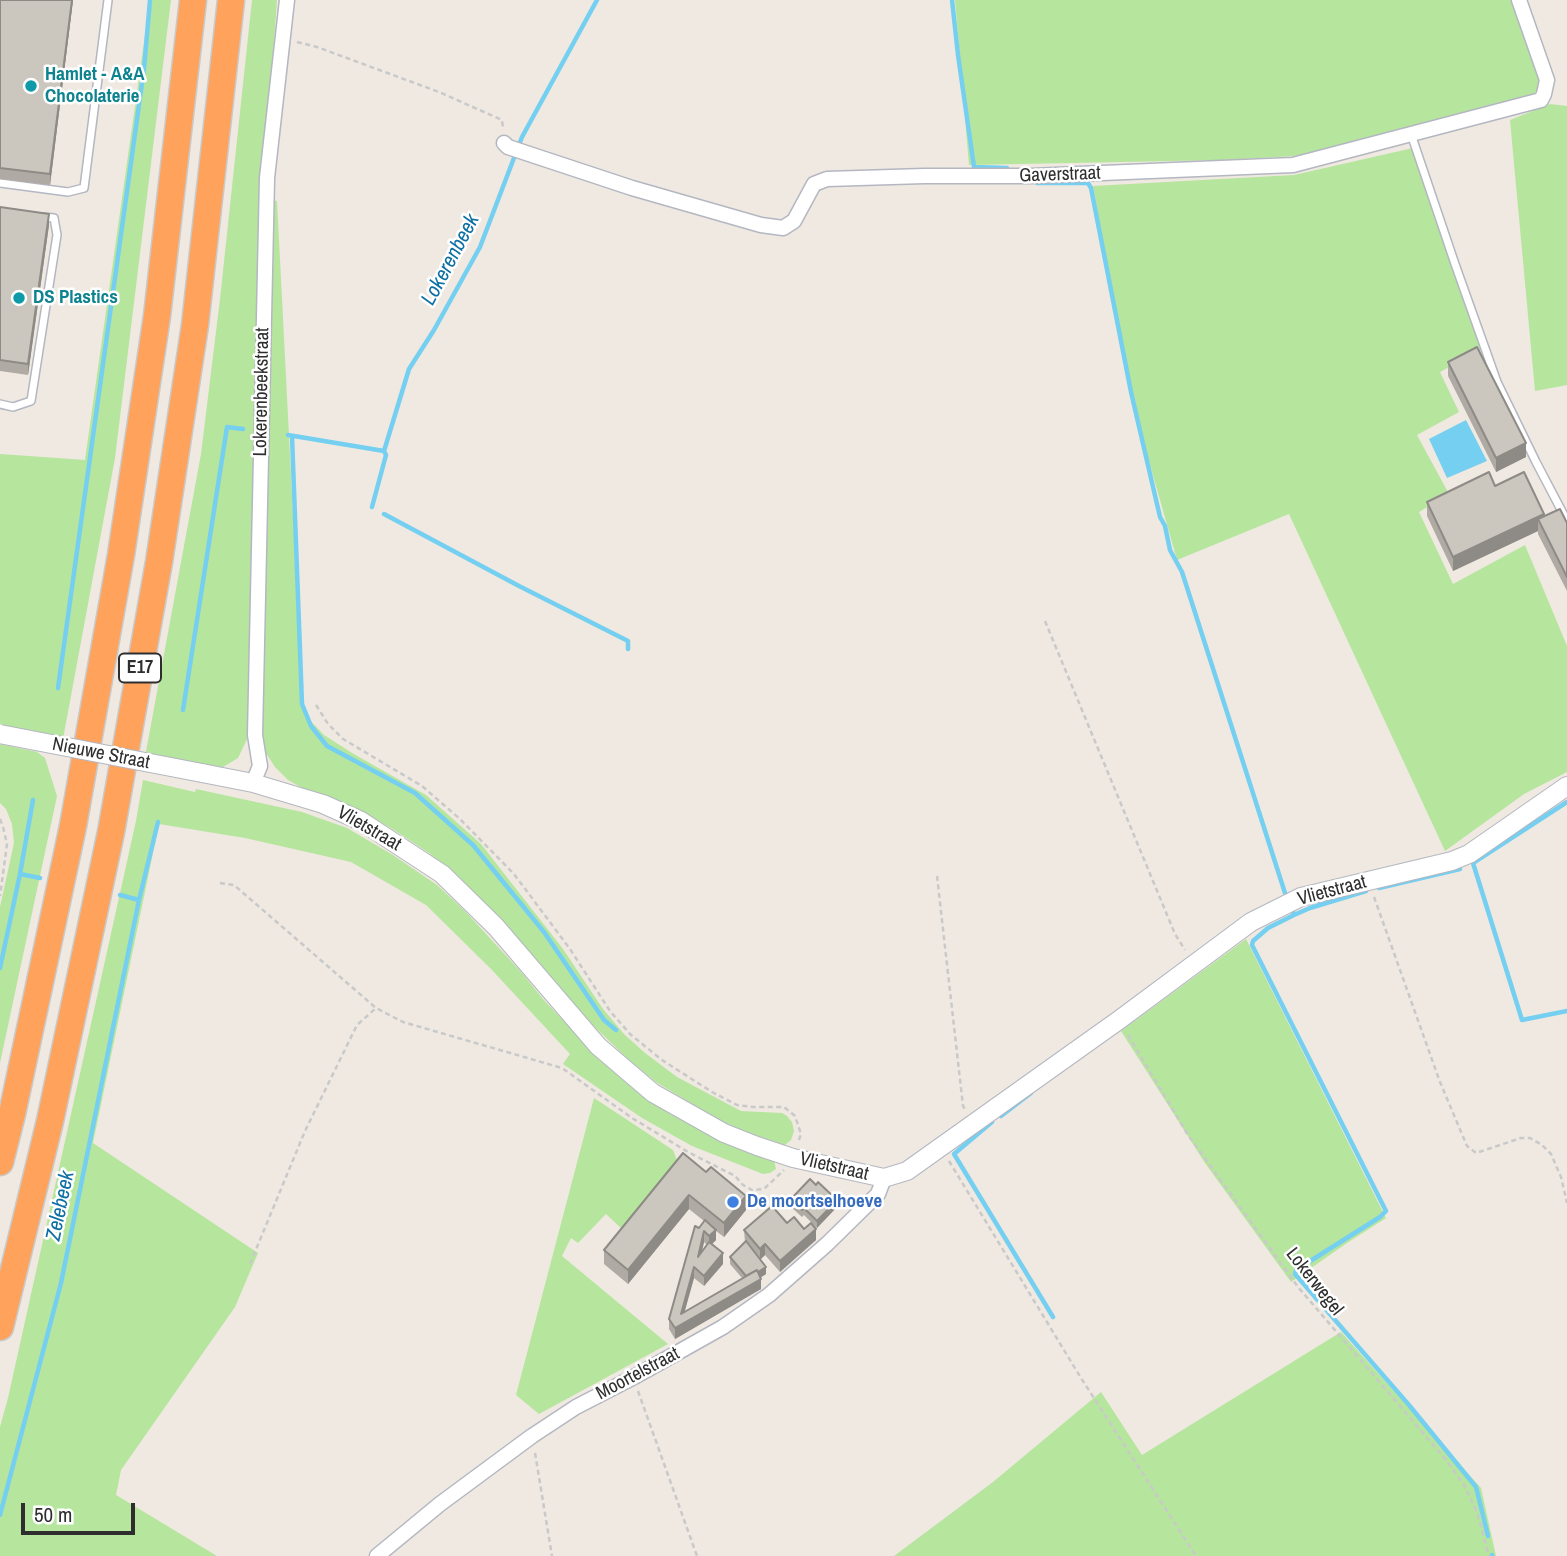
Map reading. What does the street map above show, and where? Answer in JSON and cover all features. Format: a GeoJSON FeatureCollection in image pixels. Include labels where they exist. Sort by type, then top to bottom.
{"type":"FeatureCollection","features":[{"type":"Feature","properties":{"kind":"highway","name":"E17"},"geometry":{"type":"LineString","coordinates":[[0,1163],[73,826],[121,555],[157,316],[193,0]]}},
{"type":"Feature","properties":{"kind":"highway","name":"E17"},"geometry":{"type":"LineString","coordinates":[[0,1327],[50,1121],[111,832],[159,562],[195,325],[231,0]]}},
{"type":"Feature","properties":{"kind":"street","name":"Lokerenbeekstraat"},"geometry":{"type":"LineString","coordinates":[[253,783],[260,766],[255,735],[267,178],[287,0]]}},
{"type":"Feature","properties":{"kind":"street","name":"Gaverstraat"},"geometry":{"type":"LineString","coordinates":[[506,145],[632,188],[761,225],[783,228],[794,221],[814,184],[827,179],[1031,177],[1293,165],[1541,100],[1547,80],[1519,0]]}},
{"type":"Feature","properties":{"kind":"street","name":"Nieuwe Straat"},"geometry":{"type":"LineString","coordinates":[[0,734],[202,774]]}},
{"type":"Feature","properties":{"kind":"street","name":"Vlietstraat"},"geometry":{"type":"LineString","coordinates":[[202,774],[253,783],[323,804],[361,821],[442,874],[496,927],[598,1046],[653,1093],[724,1133],[757,1146],[793,1158],[884,1178],[907,1171],[1251,922],[1301,897],[1452,861],[1469,854],[1567,786]]}},
{"type":"Feature","properties":{"kind":"street","name":"Moortelstraat"},"geometry":{"type":"LineString","coordinates":[[377,1556],[440,1504],[531,1436],[576,1407],[723,1327],[769,1295],[878,1194],[884,1178]]}},
{"type":"Feature","properties":{"kind":"lane"},"geometry":{"type":"LineString","coordinates":[[0,183],[68,192],[84,188],[108,0]]}},
{"type":"Feature","properties":{"kind":"lane"},"geometry":{"type":"LineString","coordinates":[[1411,134],[1497,382],[1567,521]]}},
{"type":"Feature","properties":{"kind":"lane"},"geometry":{"type":"LineString","coordinates":[[0,404],[13,407],[31,401],[57,234],[54,218],[27,214]]}},
{"type":"Feature","properties":{"kind":"path"},"geometry":{"type":"LineString","coordinates":[[283,39],[317,47],[439,92],[502,120],[506,145]]}},
{"type":"Feature","properties":{"kind":"path"},"geometry":{"type":"LineString","coordinates":[[1045,621],[1175,934],[1195,964]]}},
{"type":"Feature","properties":{"kind":"path"},"geometry":{"type":"LineString","coordinates":[[0,819],[7,844],[0,896]]}},
{"type":"Feature","properties":{"kind":"path"},"geometry":{"type":"LineString","coordinates":[[937,876],[963,1106],[974,1122]]}},
{"type":"Feature","properties":{"kind":"path"},"geometry":{"type":"LineString","coordinates":[[1370,880],[1436,1069],[1467,1146],[1476,1153],[1521,1138],[1530,1138],[1551,1154],[1561,1177],[1567,1203]]}},
{"type":"Feature","properties":{"kind":"path"},"geometry":{"type":"LineString","coordinates":[[250,1264],[304,1132],[357,1025],[376,1008]]}},
{"type":"Feature","properties":{"kind":"path","name":"Lokerwegel"},"geometry":{"type":"LineString","coordinates":[[1119,1020],[1188,1135],[1298,1287],[1447,1461],[1464,1485],[1477,1512],[1489,1556]]}},
{"type":"Feature","properties":{"kind":"path"},"geometry":{"type":"LineString","coordinates":[[941,1147],[1081,1378],[1196,1556]]}},
{"type":"Feature","properties":{"kind":"path"},"geometry":{"type":"LineString","coordinates":[[634,1377],[697,1556]]}},
{"type":"Feature","properties":{"kind":"path"},"geometry":{"type":"LineString","coordinates":[[531,1436],[552,1556]]}},
{"type":"Feature","properties":{"kind":"green space"},"geometry":{"type":"Polygon","coordinates":[[[150,0],[171,0],[115,458],[63,739],[0,724],[0,454],[85,460],[150,0]]]}},
{"type":"Feature","properties":{"kind":"green space"},"geometry":{"type":"Polygon","coordinates":[[[252,0],[277,0],[267,143],[249,735],[238,758],[223,767],[207,768],[145,757],[201,454],[252,0]]]}},
{"type":"Feature","properties":{"kind":"green space"},"geometry":{"type":"Polygon","coordinates":[[[955,0],[1514,0],[1542,81],[1540,88],[1532,95],[1329,150],[1294,156],[969,165],[955,0]]]}},
{"type":"Feature","properties":{"kind":"green space"},"geometry":{"type":"Polygon","coordinates":[[[1550,104],[1567,106],[1567,385],[1535,391],[1510,120],[1550,104]]]}},
{"type":"Feature","properties":{"kind":"green space"},"geometry":{"type":"Polygon","coordinates":[[[1413,148],[1488,346],[1440,372],[1459,412],[1417,435],[1449,494],[1419,512],[1453,584],[1525,545],[1567,646],[1567,772],[1524,794],[1445,851],[1289,514],[1177,560],[1130,394],[1093,186],[1294,175],[1413,148]]]}},
{"type":"Feature","properties":{"kind":"green space"},"geometry":{"type":"Polygon","coordinates":[[[273,200],[277,201],[302,690],[306,716],[324,735],[426,795],[481,844],[563,949],[603,1009],[645,1053],[677,1077],[741,1111],[782,1113],[787,1116],[794,1131],[791,1140],[785,1145],[715,1118],[656,1082],[574,1007],[465,884],[429,853],[368,815],[313,794],[288,780],[266,753],[261,733],[273,200]]]}},
{"type":"Feature","properties":{"kind":"green space"},"geometry":{"type":"Polygon","coordinates":[[[0,744],[37,752],[45,758],[57,796],[0,1063],[0,907],[14,843],[12,824],[6,809],[0,803],[0,744]]]}},
{"type":"Feature","properties":{"kind":"green space"},"geometry":{"type":"Polygon","coordinates":[[[143,780],[302,812],[347,828],[393,855],[437,885],[465,911],[602,1062],[637,1092],[709,1135],[774,1160],[776,1169],[763,1174],[692,1146],[642,1118],[563,1064],[570,1054],[491,969],[426,905],[351,862],[245,838],[159,824],[93,1143],[258,1253],[235,1307],[121,1470],[116,1495],[217,1556],[0,1556],[0,1427],[143,780]]]}},
{"type":"Feature","properties":{"kind":"green space"},"geometry":{"type":"Polygon","coordinates":[[[1246,939],[1386,1218],[1291,1282],[1205,1163],[1121,1031],[1246,939]]]}},
{"type":"Feature","properties":{"kind":"green space"},"geometry":{"type":"Polygon","coordinates":[[[594,1098],[673,1150],[677,1160],[670,1173],[621,1228],[606,1214],[578,1243],[571,1238],[562,1256],[668,1344],[539,1414],[516,1395],[594,1098]]]}},
{"type":"Feature","properties":{"kind":"green space"},"geometry":{"type":"Polygon","coordinates":[[[1341,1332],[1481,1488],[1496,1556],[894,1556],[993,1482],[1101,1392],[1142,1455],[1341,1332]]]}},
{"type":"Feature","properties":{"kind":"water"},"geometry":{"type":"Polygon","coordinates":[[[1466,420],[1487,461],[1447,478],[1429,439],[1466,420]]]}},
{"type":"Feature","properties":{"kind":"building","name":"Hamlet - A&A Chocolaterie"},"geometry":{"type":"Polygon","coordinates":[[[0,0],[72,0],[50,174],[0,168],[0,0]]]}},
{"type":"Feature","properties":{"kind":"building","name":"DS Plastics"},"geometry":{"type":"Polygon","coordinates":[[[0,207],[49,214],[28,364],[0,360],[0,207]]]}},
{"type":"Feature","properties":{"kind":"building"},"geometry":{"type":"Polygon","coordinates":[[[1477,347],[1526,443],[1496,458],[1448,362],[1477,347]]]}},
{"type":"Feature","properties":{"kind":"building"},"geometry":{"type":"Polygon","coordinates":[[[1489,472],[1495,486],[1524,472],[1544,514],[1453,557],[1427,502],[1489,472]]]}},
{"type":"Feature","properties":{"kind":"building"},"geometry":{"type":"Polygon","coordinates":[[[1560,509],[1567,523],[1567,577],[1538,519],[1560,509]]]}},
{"type":"Feature","properties":{"kind":"building"},"geometry":{"type":"Polygon","coordinates":[[[683,1153],[706,1172],[711,1167],[746,1196],[724,1223],[689,1195],[628,1270],[604,1250],[683,1153]]]}},
{"type":"Feature","properties":{"kind":"building"},"geometry":{"type":"Polygon","coordinates":[[[810,1179],[816,1185],[818,1182],[837,1200],[817,1221],[791,1199],[810,1179]]]}},
{"type":"Feature","properties":{"kind":"building"},"geometry":{"type":"Polygon","coordinates":[[[772,1206],[787,1223],[794,1217],[804,1229],[811,1223],[816,1229],[780,1261],[765,1244],[760,1249],[744,1230],[772,1206]]]}},
{"type":"Feature","properties":{"kind":"building"},"geometry":{"type":"Polygon","coordinates":[[[705,1220],[716,1230],[709,1236],[704,1231],[698,1257],[709,1242],[723,1253],[704,1276],[694,1267],[681,1314],[757,1270],[761,1279],[675,1328],[669,1319],[695,1226],[699,1228],[705,1220]]]}},
{"type":"Feature","properties":{"kind":"building"},"geometry":{"type":"Polygon","coordinates":[[[746,1241],[766,1267],[746,1276],[730,1257],[746,1241]]]}},
{"type":"Feature","properties":{"kind":"waterway"},"geometry":{"type":"LineString","coordinates":[[58,688],[144,69],[150,0]]}},
{"type":"Feature","properties":{"kind":"waterway","name":"Lokerenbeek"},"geometry":{"type":"LineString","coordinates":[[288,435],[384,451],[409,369],[480,247],[522,137],[597,0]]}},
{"type":"Feature","properties":{"kind":"waterway"},"geometry":{"type":"LineString","coordinates":[[952,0],[974,167],[1007,168]]}},
{"type":"Feature","properties":{"kind":"waterway"},"geometry":{"type":"LineString","coordinates":[[1037,183],[1088,183],[1091,188],[1131,392],[1160,517],[1165,526],[1170,550],[1182,572],[1285,893]]}},
{"type":"Feature","properties":{"kind":"waterway","name":"Lokerenbeek"},"geometry":{"type":"LineString","coordinates":[[183,710],[227,427],[243,429]]}},
{"type":"Feature","properties":{"kind":"waterway"},"geometry":{"type":"LineString","coordinates":[[292,436],[302,704],[311,726],[327,746],[415,793],[473,845],[544,932],[604,1020],[616,1030]]}},
{"type":"Feature","properties":{"kind":"waterway"},"geometry":{"type":"LineString","coordinates":[[372,507],[386,455],[384,451]]}},
{"type":"Feature","properties":{"kind":"waterway"},"geometry":{"type":"LineString","coordinates":[[384,514],[628,641],[628,649]]}},
{"type":"Feature","properties":{"kind":"waterway"},"geometry":{"type":"LineString","coordinates":[[20,874],[33,800]]}},
{"type":"Feature","properties":{"kind":"waterway"},"geometry":{"type":"LineString","coordinates":[[1567,802],[1473,863],[1522,1020],[1567,1011]]}},
{"type":"Feature","properties":{"kind":"waterway","name":"Zelebeek"},"geometry":{"type":"LineString","coordinates":[[0,1515],[61,1283],[139,900],[158,822]]}},
{"type":"Feature","properties":{"kind":"waterway"},"geometry":{"type":"LineString","coordinates":[[1379,888],[1460,869]]}},
{"type":"Feature","properties":{"kind":"waterway","name":"Lokerenbeek"},"geometry":{"type":"LineString","coordinates":[[0,968],[20,874],[40,878]]}},
{"type":"Feature","properties":{"kind":"waterway"},"geometry":{"type":"LineString","coordinates":[[1294,915],[1366,891]]}},
{"type":"Feature","properties":{"kind":"waterway","name":"Lokerenbeek"},"geometry":{"type":"LineString","coordinates":[[120,895],[139,900]]}},
{"type":"Feature","properties":{"kind":"waterway"},"geometry":{"type":"LineString","coordinates":[[1292,909],[1294,915],[1268,928],[1252,945],[1386,1211],[1296,1270],[1295,1274],[1476,1487],[1488,1536]]}},
{"type":"Feature","properties":{"kind":"waterway"},"geometry":{"type":"LineString","coordinates":[[1001,1116],[1031,1093]]}},
{"type":"Feature","properties":{"kind":"waterway"},"geometry":{"type":"LineString","coordinates":[[992,1122],[954,1154],[1053,1317]]}},
{"type":"Feature","properties":{"kind":"place","name":"Hamlet - A&A Chocolaterie"},"geometry":{"type":"Point","coordinates":[31,86]}},
{"type":"Feature","properties":{"kind":"place","name":"DS Plastics"},"geometry":{"type":"Point","coordinates":[19,298]}},
{"type":"Feature","properties":{"kind":"place","name":"De moortselhoeve"},"geometry":{"type":"Point","coordinates":[733,1202]}}]}
